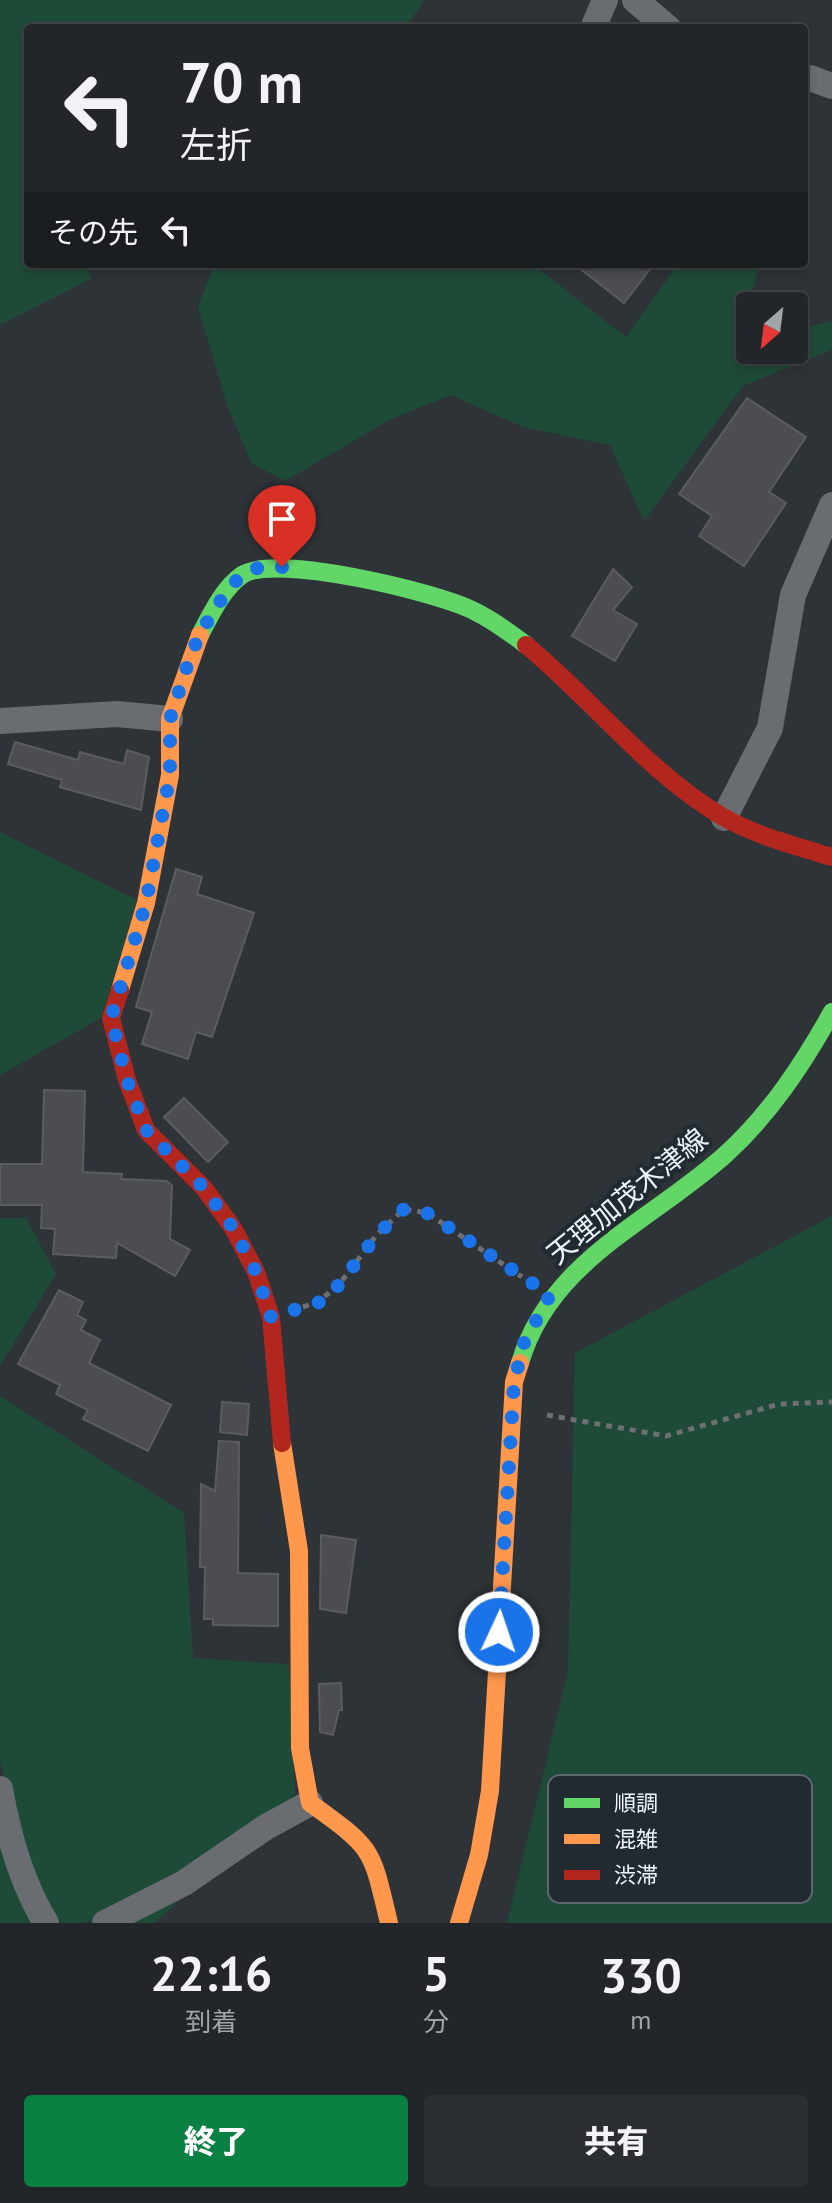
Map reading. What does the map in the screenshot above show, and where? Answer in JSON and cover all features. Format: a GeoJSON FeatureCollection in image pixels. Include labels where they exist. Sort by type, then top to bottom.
{"type":"FeatureCollection","features":[{"type":"Feature","properties":{"kind":"street"},"geometry":{"type":"LineString","coordinates":[[595,24],[605,0]]}},
{"type":"Feature","properties":{"kind":"street"},"geometry":{"type":"LineString","coordinates":[[635,0],[663,24]]}},
{"type":"Feature","properties":{"kind":"street"},"geometry":{"type":"LineString","coordinates":[[808,79],[832,86]]}},
{"type":"Feature","properties":{"kind":"street"},"geometry":{"type":"LineString","coordinates":[[724,818],[770,728],[793,595],[832,505]]}},
{"type":"Feature","properties":{"kind":"street"},"geometry":{"type":"LineString","coordinates":[[389,1923],[374,1859],[360,1839],[310,1803],[300,1748],[299,1551],[276,1408],[271,1317],[256,1272],[233,1228],[204,1188],[146,1130],[127,1080],[111,1018],[146,903],[170,775],[170,719],[204,626],[232,584],[250,571],[282,567],[425,592],[451,600],[496,623],[534,652],[634,747],[700,802],[724,818],[788,844],[832,857]]}},
{"type":"Feature","properties":{"kind":"street"},"geometry":{"type":"LineString","coordinates":[[0,721],[117,714],[170,719]]}},
{"type":"Feature","properties":{"kind":"street","name":"天理加茂木津線"},"geometry":{"type":"LineString","coordinates":[[459,1923],[479,1855],[490,1791],[512,1408],[521,1352],[535,1318],[550,1295],[583,1260],[726,1154],[780,1095],[809,1055],[832,1012]]}},
{"type":"Feature","properties":{"kind":"street"},"geometry":{"type":"LineString","coordinates":[[0,1789],[6,1821],[34,1903],[46,1923]]}},
{"type":"Feature","properties":{"kind":"street"},"geometry":{"type":"LineString","coordinates":[[105,1923],[184,1883],[266,1827],[310,1803]]}},
{"type":"Feature","properties":{"kind":"path"},"geometry":{"type":"LineString","coordinates":[[271,1317],[320,1302],[340,1284],[377,1235],[404,1209],[427,1213],[550,1295]]}},
{"type":"Feature","properties":{"kind":"path"},"geometry":{"type":"LineString","coordinates":[[512,1408],[666,1436],[779,1404],[832,1402]]}},
{"type":"Feature","properties":{"kind":"green space"},"geometry":{"type":"Polygon","coordinates":[[[0,0],[425,0],[408,24],[24,24],[24,268],[87,268],[91,279],[0,325],[0,0]]]}},
{"type":"Feature","properties":{"kind":"green space"},"geometry":{"type":"Polygon","coordinates":[[[213,268],[537,268],[626,337],[675,268],[759,268],[752,292],[736,292],[736,364],[797,364],[743,386],[644,521],[610,445],[523,427],[451,395],[391,419],[285,481],[251,463],[227,404],[198,307],[213,268]]]}},
{"type":"Feature","properties":{"kind":"green space"},"geometry":{"type":"Polygon","coordinates":[[[832,321],[832,350],[808,360],[808,326],[832,321]]]}},
{"type":"Feature","properties":{"kind":"green space"},"geometry":{"type":"Polygon","coordinates":[[[0,832],[137,900],[101,1018],[0,1075],[0,832]]]}},
{"type":"Feature","properties":{"kind":"green space"},"geometry":{"type":"Polygon","coordinates":[[[832,1216],[832,1923],[507,1923],[568,1672],[575,1353],[832,1216]]]}},
{"type":"Feature","properties":{"kind":"green space"},"geometry":{"type":"Polygon","coordinates":[[[0,1218],[26,1218],[56,1274],[0,1366],[0,1218]]]}},
{"type":"Feature","properties":{"kind":"green space"},"geometry":{"type":"Polygon","coordinates":[[[0,1396],[184,1513],[193,1658],[289,1664],[295,1794],[286,1805],[192,1868],[85,1923],[60,1923],[43,1899],[15,1818],[0,1759],[0,1396]]]}},
{"type":"Feature","properties":{"kind":"green space"},"geometry":{"type":"Polygon","coordinates":[[[0,1834],[35,1923],[0,1923],[0,1834]]]}},
{"type":"Feature","properties":{"kind":"green space"},"geometry":{"type":"Polygon","coordinates":[[[189,1891],[155,1923],[127,1923],[189,1891]]]}},
{"type":"Feature","properties":{"kind":"building"},"geometry":{"type":"Polygon","coordinates":[[[579,268],[651,268],[624,303],[579,268]]]}},
{"type":"Feature","properties":{"kind":"building"},"geometry":{"type":"Polygon","coordinates":[[[747,398],[806,437],[769,492],[786,503],[744,566],[699,536],[712,516],[679,494],[747,398]]]}},
{"type":"Feature","properties":{"kind":"building"},"geometry":{"type":"Polygon","coordinates":[[[613,569],[632,587],[613,610],[637,624],[615,661],[572,636],[613,569]]]}},
{"type":"Feature","properties":{"kind":"building"},"geometry":{"type":"Polygon","coordinates":[[[15,742],[78,760],[80,752],[124,764],[127,750],[149,757],[141,810],[60,787],[62,780],[8,764],[15,742]]]}},
{"type":"Feature","properties":{"kind":"building"},"geometry":{"type":"Polygon","coordinates":[[[176,869],[202,877],[197,894],[254,913],[212,1037],[196,1032],[188,1059],[142,1044],[152,1012],[136,1007],[176,869]]]}},
{"type":"Feature","properties":{"kind":"building"},"geometry":{"type":"Polygon","coordinates":[[[44,1090],[85,1091],[83,1172],[122,1174],[121,1179],[167,1181],[172,1186],[170,1239],[190,1250],[175,1276],[117,1243],[116,1258],[53,1254],[55,1229],[41,1228],[42,1205],[0,1205],[0,1164],[42,1164],[44,1090]]]}},
{"type":"Feature","properties":{"kind":"building"},"geometry":{"type":"Polygon","coordinates":[[[184,1098],[228,1142],[208,1162],[164,1117],[184,1098]]]}},
{"type":"Feature","properties":{"kind":"building"},"geometry":{"type":"Polygon","coordinates":[[[59,1290],[83,1302],[77,1315],[86,1320],[81,1330],[100,1340],[89,1363],[171,1405],[148,1451],[83,1419],[88,1410],[56,1394],[60,1385],[18,1364],[59,1290]]]}},
{"type":"Feature","properties":{"kind":"building"},"geometry":{"type":"Polygon","coordinates":[[[222,1402],[249,1404],[247,1435],[220,1432],[222,1402]]]}},
{"type":"Feature","properties":{"kind":"building"},"geometry":{"type":"Polygon","coordinates":[[[219,1441],[239,1442],[238,1573],[278,1574],[278,1626],[213,1625],[213,1619],[204,1619],[205,1567],[200,1567],[201,1484],[215,1491],[219,1441]]]}},
{"type":"Feature","properties":{"kind":"building"},"geometry":{"type":"Polygon","coordinates":[[[321,1535],[356,1540],[346,1613],[320,1609],[321,1535]]]}},
{"type":"Feature","properties":{"kind":"building"},"geometry":{"type":"Polygon","coordinates":[[[341,1683],[342,1710],[339,1710],[333,1735],[320,1732],[319,1684],[341,1683]]]}},
{"type":"Feature","properties":{"kind":"traffic: fast"},"geometry":{"type":"LineString","coordinates":[[200,635],[223,595],[242,575],[260,569],[287,569],[356,578],[427,594],[488,618],[526,645]]}},
{"type":"Feature","properties":{"kind":"traffic: fast"},"geometry":{"type":"LineString","coordinates":[[520,1363],[534,1327],[554,1296],[606,1245],[697,1178],[742,1139],[785,1088],[832,1012]]}},
{"type":"Feature","properties":{"kind":"traffic: slow"},"geometry":{"type":"LineString","coordinates":[[120,990],[146,903],[170,775],[170,719],[200,635]]}},
{"type":"Feature","properties":{"kind":"traffic: slow"},"geometry":{"type":"LineString","coordinates":[[459,1923],[479,1855],[490,1791],[514,1382],[520,1363]]}},
{"type":"Feature","properties":{"kind":"traffic: slow"},"geometry":{"type":"LineString","coordinates":[[282,1443],[299,1551],[300,1748],[310,1803],[347,1830],[367,1852],[378,1879],[389,1923]]}},
{"type":"Feature","properties":{"kind":"traffic: jam"},"geometry":{"type":"LineString","coordinates":[[526,645],[645,757],[695,799],[749,830],[832,857]]}},
{"type":"Feature","properties":{"kind":"traffic: jam"},"geometry":{"type":"LineString","coordinates":[[120,990],[111,1018],[127,1080],[146,1130],[204,1188],[233,1228],[256,1272],[271,1317],[282,1443]]}},
{"type":"Feature","properties":{"kind":"route"},"geometry":{"type":"LineString","coordinates":[[282,567],[260,567],[240,576],[214,609],[192,651],[170,719],[167,798],[146,903],[111,1018],[127,1080],[141,1110],[146,1130],[204,1188],[233,1228],[256,1272],[271,1317],[320,1302],[340,1284],[377,1235],[404,1209],[427,1213],[550,1295],[524,1343],[514,1382],[499,1632]]}}]}
